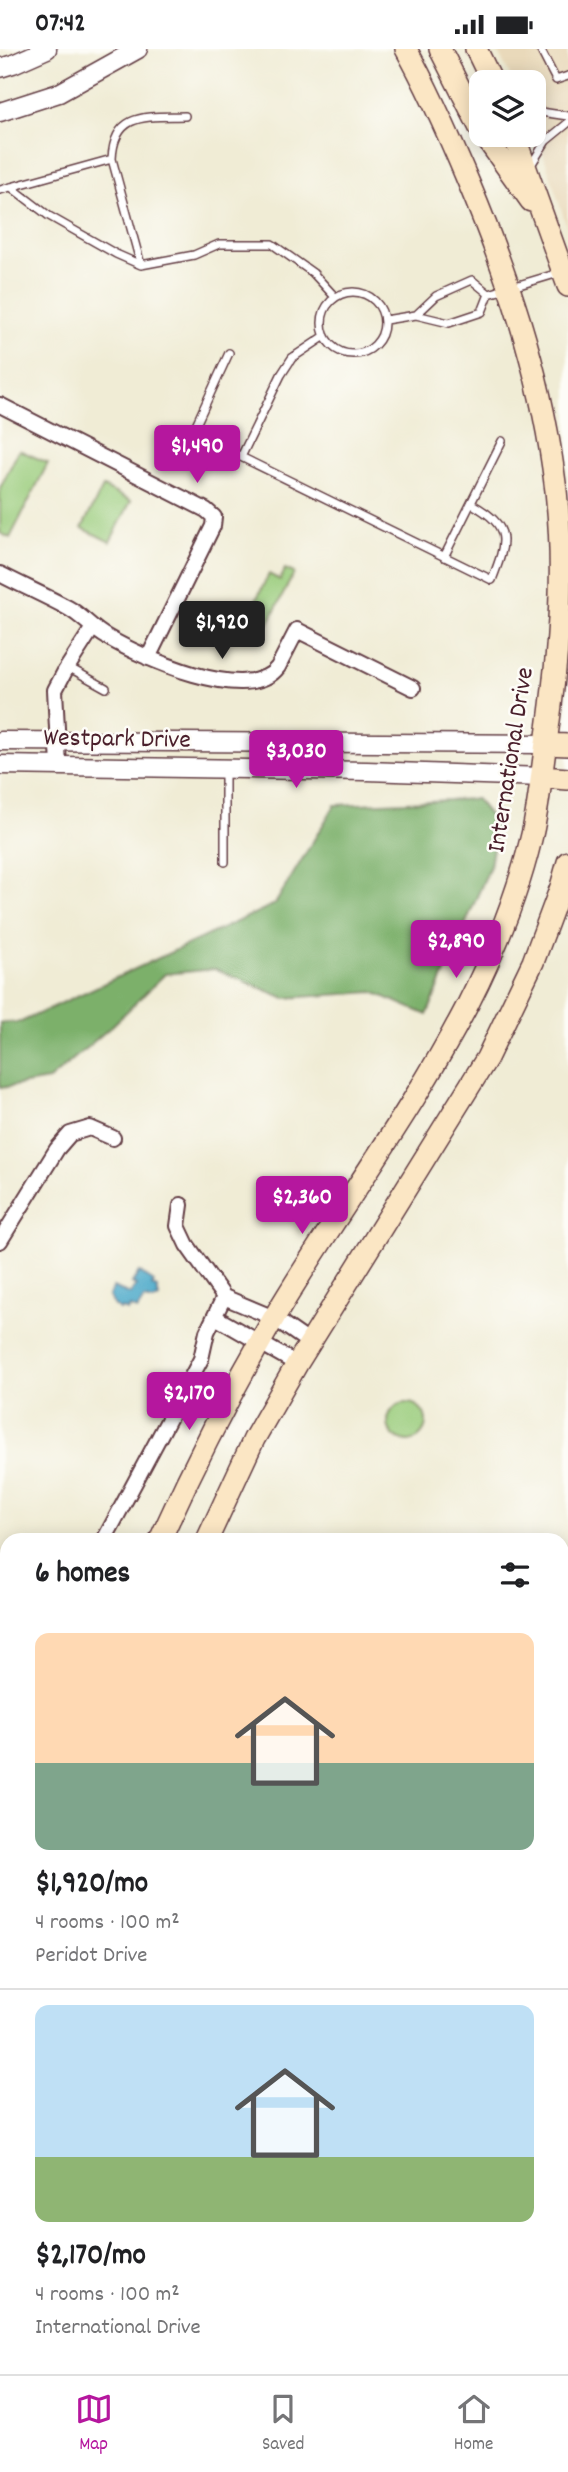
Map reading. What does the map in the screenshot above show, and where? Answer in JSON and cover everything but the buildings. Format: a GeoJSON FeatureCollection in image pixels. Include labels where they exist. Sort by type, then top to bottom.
{"type":"FeatureCollection","features":[{"type":"Feature","properties":{"kind":"main road"},"geometry":{"type":"LineString","coordinates":[[389,49],[452,142]]}},
{"type":"Feature","properties":{"kind":"main road","name":"International Drive"},"geometry":{"type":"LineString","coordinates":[[163,1533],[195,1465],[274,1318],[435,1064],[468,1003],[499,934],[521,875],[532,837],[542,777],[553,701],[561,610],[554,469],[533,363],[499,291],[489,234],[452,142],[406,49]]}},
{"type":"Feature","properties":{"kind":"main road"},"geometry":{"type":"LineString","coordinates":[[440,49],[469,106]]}},
{"type":"Feature","properties":{"kind":"main road"},"geometry":{"type":"LineString","coordinates":[[476,49],[486,70]]}},
{"type":"Feature","properties":{"kind":"main road"},"geometry":{"type":"LineString","coordinates":[[493,147],[543,216]]}},
{"type":"Feature","properties":{"kind":"main road"},"geometry":{"type":"LineString","coordinates":[[518,147],[565,279]]}},
{"type":"Feature","properties":{"kind":"main road","name":"Westpark Drive"},"geometry":{"type":"LineString","coordinates":[[546,744],[568,745]]}},
{"type":"Feature","properties":{"kind":"main road","name":"Westpark Drive"},"geometry":{"type":"LineString","coordinates":[[542,777],[568,779]]}},
{"type":"Feature","properties":{"kind":"main road"},"geometry":{"type":"LineString","coordinates":[[210,1533],[242,1462],[297,1364],[487,1058],[533,962],[558,897],[568,862]]}},
{"type":"Feature","properties":{"kind":"street"},"geometry":{"type":"LineString","coordinates":[[0,68],[47,49]]}},
{"type":"Feature","properties":{"kind":"street"},"geometry":{"type":"LineString","coordinates":[[0,112],[59,93],[138,49]]}},
{"type":"Feature","properties":{"kind":"street"},"geometry":{"type":"LineString","coordinates":[[0,405],[206,510],[214,517],[213,526],[148,658]]}},
{"type":"Feature","properties":{"kind":"street"},"geometry":{"type":"LineString","coordinates":[[0,575],[69,608],[92,629],[179,671],[231,680],[254,680],[275,671],[297,630],[413,688]]}},
{"type":"Feature","properties":{"kind":"street"},"geometry":{"type":"LineString","coordinates":[[59,766],[55,691],[92,629]]}},
{"type":"Feature","properties":{"kind":"street","name":"Westpark Drive"},"geometry":{"type":"LineString","coordinates":[[0,741],[546,744]]}},
{"type":"Feature","properties":{"kind":"street","name":"Westpark Drive"},"geometry":{"type":"LineString","coordinates":[[0,765],[367,771],[542,777]]}},
{"type":"Feature","properties":{"kind":"street"},"geometry":{"type":"LineString","coordinates":[[0,1241],[69,1134],[90,1128],[113,1138]]}},
{"type":"Feature","properties":{"kind":"street"},"geometry":{"type":"LineString","coordinates":[[181,1205],[178,1226],[187,1244],[224,1297],[274,1318],[310,1343]]}},
{"type":"Feature","properties":{"kind":"street"},"geometry":{"type":"LineString","coordinates":[[108,1533],[201,1359],[207,1332],[224,1297]]}},
{"type":"Feature","properties":{"kind":"street"},"geometry":{"type":"LineString","coordinates":[[215,1317],[297,1364]]}},
{"type":"Feature","properties":{"kind":"lane"},"geometry":{"type":"LineString","coordinates":[[540,49],[556,80],[568,76]]}},
{"type":"Feature","properties":{"kind":"lane"},"geometry":{"type":"LineString","coordinates":[[546,113],[568,116]]}},
{"type":"Feature","properties":{"kind":"lane"},"geometry":{"type":"LineString","coordinates":[[141,265],[112,159],[112,142],[121,128],[135,120],[151,116],[186,116]]}},
{"type":"Feature","properties":{"kind":"lane"},"geometry":{"type":"LineString","coordinates":[[528,173],[545,141],[568,123]]}},
{"type":"Feature","properties":{"kind":"lane"},"geometry":{"type":"LineString","coordinates":[[0,190],[112,159]]}},
{"type":"Feature","properties":{"kind":"lane"},"geometry":{"type":"LineString","coordinates":[[10,187],[49,216],[141,265],[194,255],[219,244],[272,244],[313,273],[335,297]]}},
{"type":"Feature","properties":{"kind":"lane"},"geometry":{"type":"LineString","coordinates":[[416,315],[436,296],[472,280],[499,291],[565,279]]}},
{"type":"Feature","properties":{"kind":"lane"},"geometry":{"type":"LineString","coordinates":[[356,291],[375,300],[382,309],[384,320],[379,341],[372,348],[351,354],[331,345],[324,336],[322,325],[327,305],[335,297],[356,291]]}},
{"type":"Feature","properties":{"kind":"lane"},"geometry":{"type":"LineString","coordinates":[[384,320],[416,315],[449,323],[482,312],[499,291]]}},
{"type":"Feature","properties":{"kind":"lane"},"geometry":{"type":"LineString","coordinates":[[241,457],[292,358],[324,336]]}},
{"type":"Feature","properties":{"kind":"lane"},"geometry":{"type":"LineString","coordinates":[[229,353],[194,429],[241,457],[492,580],[504,544],[500,527],[492,515],[472,504]]}},
{"type":"Feature","properties":{"kind":"lane"},"geometry":{"type":"LineString","coordinates":[[444,557],[502,442]]}},
{"type":"Feature","properties":{"kind":"lane"},"geometry":{"type":"LineString","coordinates":[[68,667],[106,688]]}},
{"type":"Feature","properties":{"kind":"lane"},"geometry":{"type":"LineString","coordinates":[[225,770],[225,862]]}},
{"type":"Feature","properties":{"kind":"shaded area"},"geometry":{"type":"Polygon","coordinates":[[[496,49],[568,49],[568,230],[541,147],[546,147],[546,70],[507,70],[496,49]]]}},
{"type":"Feature","properties":{"kind":"green space"},"geometry":{"type":"Polygon","coordinates":[[[19,450],[48,463],[10,538],[0,533],[0,488],[19,450]]]}},
{"type":"Feature","properties":{"kind":"green space"},"geometry":{"type":"Polygon","coordinates":[[[103,487],[131,501],[110,542],[82,528],[103,487]]]}},
{"type":"Feature","properties":{"kind":"green space"},"geometry":{"type":"Polygon","coordinates":[[[285,569],[294,573],[268,624],[260,620],[265,609],[254,604],[269,574],[280,580],[285,569]]]}},
{"type":"Feature","properties":{"kind":"green space"},"geometry":{"type":"Polygon","coordinates":[[[476,799],[497,825],[490,866],[427,1015],[373,992],[285,998],[215,969],[165,974],[113,1025],[49,1080],[0,1088],[0,1023],[21,1022],[275,904],[335,805],[476,799]]]}},
{"type":"Feature","properties":{"kind":"green space"},"geometry":{"type":"Polygon","coordinates":[[[407,1403],[421,1408],[426,1422],[421,1436],[407,1441],[393,1436],[388,1422],[393,1408],[407,1403]]]}},
{"type":"Feature","properties":{"kind":"water"},"geometry":{"type":"Polygon","coordinates":[[[139,1272],[154,1282],[152,1286],[157,1288],[159,1298],[153,1301],[144,1299],[137,1310],[130,1307],[127,1311],[122,1308],[120,1310],[114,1306],[109,1296],[113,1287],[130,1294],[136,1285],[132,1283],[139,1272]]]}}]}
